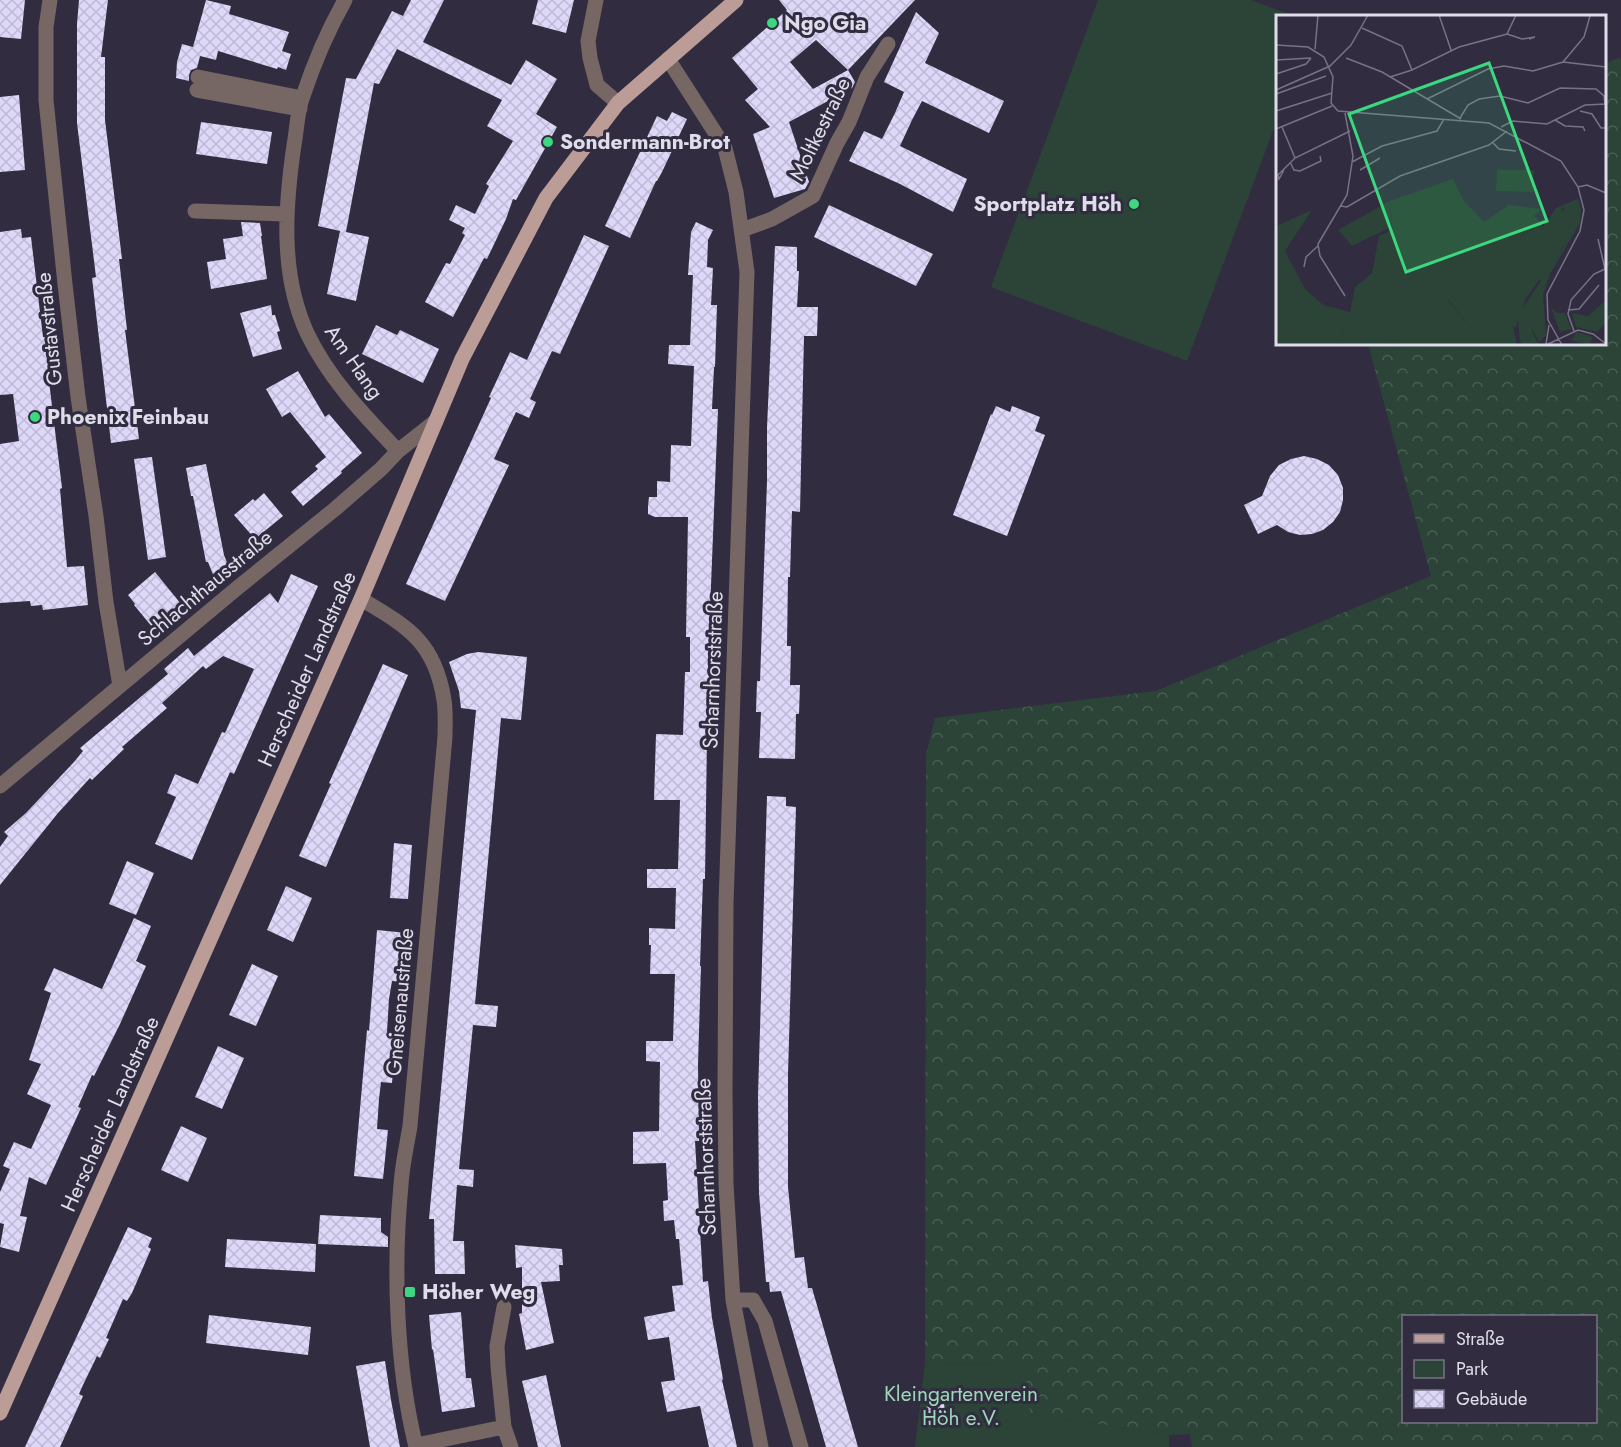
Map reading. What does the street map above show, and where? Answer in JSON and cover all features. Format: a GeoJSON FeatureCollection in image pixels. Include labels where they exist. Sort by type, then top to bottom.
{"type":"FeatureCollection","features":[{"type":"Feature","properties":{"kind":"main road","name":"Herscheider Landstraße"},"geometry":{"type":"LineString","coordinates":[[0,1413],[361,599],[462,359],[546,198],[618,103],[736,0]]}},
{"type":"Feature","properties":{"kind":"street","name":"Gustavstraße"},"geometry":{"type":"LineString","coordinates":[[50,0],[46,27],[46,100],[78,397],[120,686]]}},
{"type":"Feature","properties":{"kind":"street","name":"Am Hang"},"geometry":{"type":"LineString","coordinates":[[345,0],[320,51],[301,104],[290,170],[286,214],[287,257],[294,296],[306,331],[321,359],[351,400],[398,452]]}},
{"type":"Feature","properties":{"kind":"street"},"geometry":{"type":"LineString","coordinates":[[596,0],[588,41],[590,58],[597,85],[618,103]]}},
{"type":"Feature","properties":{"kind":"street","name":"Moltkestraße"},"geometry":{"type":"LineString","coordinates":[[742,230],[772,219],[813,196],[849,122],[867,77],[888,44]]}},
{"type":"Feature","properties":{"kind":"street","name":"Scharnhorststraße"},"geometry":{"type":"LineString","coordinates":[[668,59],[725,148],[736,192],[747,272],[726,939],[724,1094],[726,1185],[733,1300],[761,1447]]}},
{"type":"Feature","properties":{"kind":"street"},"geometry":{"type":"LineString","coordinates":[[198,84],[301,104]]}},
{"type":"Feature","properties":{"kind":"street"},"geometry":{"type":"LineString","coordinates":[[195,211],[286,214]]}},
{"type":"Feature","properties":{"kind":"street","name":"Schlachthausstraße"},"geometry":{"type":"LineString","coordinates":[[0,786],[335,509],[436,421]]}},
{"type":"Feature","properties":{"kind":"street","name":"Gneisenaustraße"},"geometry":{"type":"LineString","coordinates":[[361,599],[395,619],[417,637],[436,664],[444,701],[445,738],[410,1126],[401,1184],[397,1249],[398,1316],[407,1401],[416,1446],[504,1427]]}},
{"type":"Feature","properties":{"kind":"street"},"geometry":{"type":"LineString","coordinates":[[733,1300],[753,1300],[765,1321],[801,1447]]}},
{"type":"Feature","properties":{"kind":"street"},"geometry":{"type":"LineString","coordinates":[[504,1307],[497,1346],[504,1427],[511,1447]]}},
{"type":"Feature","properties":{"kind":"green space","name":"Sportplatz Höh"},"geometry":{"type":"Polygon","coordinates":[[[1098,0],[1251,0],[1292,15],[1276,15],[1276,123],[1187,361],[991,287],[1098,0]]]}},
{"type":"Feature","properties":{"kind":"green space"},"geometry":{"type":"Polygon","coordinates":[[[1620,57],[1621,1447],[1192,1447],[1190,1434],[1169,1435],[1030,1414],[1025,1364],[925,1363],[926,755],[935,718],[1156,691],[1431,576],[1368,345],[1606,345],[1606,64],[1620,57]]]}},
{"type":"Feature","properties":{"kind":"green space","name":"Kleingartenverein Höh e.V."},"geometry":{"type":"Polygon","coordinates":[[[925,1363],[1025,1364],[1030,1414],[1169,1435],[1169,1447],[915,1447],[925,1363]]]}},
{"type":"Feature","properties":{"kind":"building"},"geometry":{"type":"Polygon","coordinates":[[[0,0],[25,0],[21,39],[0,37],[0,0]]]}},
{"type":"Feature","properties":{"kind":"building"},"geometry":{"type":"Polygon","coordinates":[[[79,0],[108,0],[101,57],[105,57],[105,120],[122,259],[119,259],[127,330],[125,330],[139,439],[111,443],[92,278],[96,277],[77,123],[79,0]]]}},
{"type":"Feature","properties":{"kind":"building"},"geometry":{"type":"Polygon","coordinates":[[[206,0],[231,6],[229,14],[289,32],[282,51],[291,54],[286,70],[218,51],[216,60],[200,56],[197,68],[191,70],[189,81],[176,78],[182,44],[193,47],[206,0]]]}},
{"type":"Feature","properties":{"kind":"building"},"geometry":{"type":"Polygon","coordinates":[[[411,0],[444,0],[423,42],[511,85],[526,60],[557,79],[536,114],[557,127],[516,200],[513,199],[487,259],[484,258],[453,317],[425,302],[446,263],[450,264],[465,235],[462,233],[465,228],[449,220],[456,205],[475,214],[489,186],[486,184],[513,141],[487,126],[502,100],[397,49],[379,84],[374,83],[346,232],[369,237],[356,301],[327,294],[340,231],[318,226],[346,78],[356,79],[392,11],[403,16],[411,0]]]}},
{"type":"Feature","properties":{"kind":"building"},"geometry":{"type":"Polygon","coordinates":[[[538,0],[574,0],[566,33],[532,24],[538,0]]]}},
{"type":"Feature","properties":{"kind":"building"},"geometry":{"type":"Polygon","coordinates":[[[779,0],[915,0],[848,70],[855,82],[852,88],[789,122],[809,182],[805,189],[774,198],[753,134],[770,127],[745,100],[758,89],[732,58],[787,10],[779,0]],[[816,40],[790,62],[813,89],[848,70],[816,40]]]}},
{"type":"Feature","properties":{"kind":"building"},"geometry":{"type":"Polygon","coordinates":[[[916,12],[939,33],[925,63],[1004,101],[989,133],[922,101],[900,146],[967,179],[953,212],[900,184],[849,161],[864,131],[882,139],[895,113],[904,92],[884,82],[916,12]]]}},
{"type":"Feature","properties":{"kind":"building"},"geometry":{"type":"Polygon","coordinates":[[[19,95],[25,170],[0,172],[0,97],[19,95]]]}},
{"type":"Feature","properties":{"kind":"building"},"geometry":{"type":"Polygon","coordinates":[[[672,112],[687,119],[630,238],[605,226],[657,116],[667,121],[672,112]]]}},
{"type":"Feature","properties":{"kind":"building"},"geometry":{"type":"Polygon","coordinates":[[[201,122],[272,132],[267,164],[196,154],[201,122]]]}},
{"type":"Feature","properties":{"kind":"building"},"geometry":{"type":"Polygon","coordinates":[[[829,205],[933,254],[916,286],[814,237],[829,205]]]}},
{"type":"Feature","properties":{"kind":"building"},"geometry":{"type":"Polygon","coordinates":[[[241,222],[260,223],[267,279],[211,289],[207,262],[226,259],[223,239],[243,236],[241,222]]]}},
{"type":"Feature","properties":{"kind":"building"},"geometry":{"type":"Polygon","coordinates":[[[696,222],[713,230],[708,240],[707,267],[713,268],[711,305],[717,305],[712,409],[718,409],[708,672],[711,672],[709,737],[707,737],[705,879],[703,879],[700,966],[699,1141],[695,1141],[703,1282],[708,1281],[722,1380],[737,1447],[709,1447],[700,1406],[667,1412],[661,1382],[675,1380],[669,1337],[648,1340],[644,1317],[675,1311],[672,1286],[683,1285],[679,1239],[676,1239],[674,1220],[664,1221],[663,1201],[668,1200],[666,1163],[633,1164],[633,1132],[659,1131],[660,1062],[646,1061],[646,1041],[673,1041],[675,974],[650,974],[649,928],[675,929],[676,888],[647,888],[647,869],[678,869],[680,800],[654,800],[656,734],[683,735],[685,672],[690,672],[690,637],[686,637],[688,517],[655,517],[648,514],[648,506],[649,497],[657,497],[657,481],[670,482],[671,445],[691,446],[694,366],[668,364],[669,345],[690,345],[693,275],[688,275],[691,232],[696,222]]]}},
{"type":"Feature","properties":{"kind":"building"},"geometry":{"type":"Polygon","coordinates":[[[21,229],[22,238],[31,237],[43,337],[53,336],[57,372],[48,373],[62,488],[60,489],[67,567],[84,566],[88,605],[43,610],[42,605],[31,606],[30,601],[0,603],[0,444],[19,441],[13,394],[0,395],[0,232],[21,229]]]}},
{"type":"Feature","properties":{"kind":"building"},"geometry":{"type":"Polygon","coordinates":[[[584,235],[609,246],[560,354],[552,351],[530,399],[536,402],[529,418],[516,412],[494,459],[509,465],[445,601],[406,584],[510,352],[527,360],[584,235]]]}},
{"type":"Feature","properties":{"kind":"building"},"geometry":{"type":"Polygon","coordinates":[[[775,246],[797,247],[797,271],[799,271],[797,307],[818,307],[817,336],[804,336],[800,512],[792,511],[790,577],[788,577],[787,646],[791,646],[790,685],[800,685],[799,714],[796,714],[795,759],[759,758],[761,712],[756,712],[757,681],[760,681],[775,246]]]}},
{"type":"Feature","properties":{"kind":"building"},"geometry":{"type":"Polygon","coordinates":[[[271,305],[272,315],[275,315],[280,331],[277,332],[282,349],[253,357],[240,313],[271,305]]]}},
{"type":"Feature","properties":{"kind":"building"},"geometry":{"type":"Polygon","coordinates":[[[376,325],[397,335],[400,330],[439,349],[423,383],[362,354],[376,325]]]}},
{"type":"Feature","properties":{"kind":"building"},"geometry":{"type":"Polygon","coordinates":[[[298,371],[325,417],[329,414],[362,453],[303,506],[291,492],[318,469],[315,466],[326,457],[290,412],[282,417],[266,389],[298,371]]]}},
{"type":"Feature","properties":{"kind":"building"},"geometry":{"type":"Polygon","coordinates":[[[996,406],[1010,412],[1012,406],[1040,417],[1035,431],[1045,435],[1007,536],[953,515],[996,406]]]}},
{"type":"Feature","properties":{"kind":"building"},"geometry":{"type":"Polygon","coordinates":[[[1304,456],[1329,465],[1338,475],[1343,488],[1340,512],[1323,530],[1312,534],[1300,535],[1288,532],[1277,525],[1258,534],[1244,505],[1262,496],[1270,476],[1279,465],[1304,456]]]}},
{"type":"Feature","properties":{"kind":"building"},"geometry":{"type":"Polygon","coordinates":[[[152,457],[166,557],[148,560],[134,459],[152,457]]]}},
{"type":"Feature","properties":{"kind":"building"},"geometry":{"type":"Polygon","coordinates":[[[206,464],[224,555],[230,570],[214,577],[206,562],[186,468],[206,464]]]}},
{"type":"Feature","properties":{"kind":"building"},"geometry":{"type":"Polygon","coordinates":[[[264,493],[283,516],[255,539],[234,515],[264,493]]]}},
{"type":"Feature","properties":{"kind":"building"},"geometry":{"type":"Polygon","coordinates":[[[155,572],[181,604],[153,628],[128,595],[155,572]]]}},
{"type":"Feature","properties":{"kind":"building"},"geometry":{"type":"Polygon","coordinates":[[[291,574],[318,586],[234,774],[230,772],[192,860],[155,844],[176,797],[167,793],[175,774],[198,784],[222,732],[225,733],[254,669],[223,656],[206,669],[203,666],[162,703],[167,708],[122,747],[124,749],[92,780],[90,778],[58,813],[0,885],[0,847],[8,836],[4,832],[26,813],[74,762],[83,751],[80,748],[168,674],[164,669],[188,648],[194,656],[270,593],[278,603],[291,574]]]}},
{"type":"Feature","properties":{"kind":"building"},"geometry":{"type":"Polygon","coordinates":[[[478,652],[527,657],[521,720],[501,718],[475,1004],[498,1006],[496,1027],[473,1025],[459,1169],[474,1170],[473,1187],[457,1185],[453,1241],[464,1241],[465,1274],[435,1274],[434,1219],[429,1219],[476,710],[461,708],[459,691],[449,662],[478,652]]]}},
{"type":"Feature","properties":{"kind":"building"},"geometry":{"type":"Polygon","coordinates":[[[383,664],[408,675],[326,867],[299,856],[383,664]]]}},
{"type":"Feature","properties":{"kind":"building"},"geometry":{"type":"Polygon","coordinates":[[[767,796],[786,797],[786,806],[796,807],[788,1074],[788,1187],[795,1258],[804,1257],[808,1288],[812,1288],[858,1447],[826,1447],[781,1291],[770,1292],[769,1282],[766,1282],[759,1193],[758,1095],[767,796]]]}},
{"type":"Feature","properties":{"kind":"building"},"geometry":{"type":"Polygon","coordinates":[[[394,843],[412,845],[408,899],[390,898],[394,843]]]}},
{"type":"Feature","properties":{"kind":"building"},"geometry":{"type":"Polygon","coordinates":[[[127,861],[154,873],[136,915],[109,904],[127,861]]]}},
{"type":"Feature","properties":{"kind":"building"},"geometry":{"type":"Polygon","coordinates":[[[286,886],[312,898],[293,942],[267,930],[286,886]]]}},
{"type":"Feature","properties":{"kind":"building"},"geometry":{"type":"Polygon","coordinates":[[[134,918],[151,926],[136,961],[146,966],[120,1024],[94,1076],[92,1075],[78,1107],[81,1108],[46,1185],[29,1177],[20,1216],[27,1217],[19,1252],[0,1247],[4,1224],[0,1223],[0,1192],[10,1169],[3,1166],[14,1142],[31,1149],[51,1105],[27,1094],[41,1064],[29,1060],[51,993],[44,990],[54,968],[102,989],[134,918]]]}},
{"type":"Feature","properties":{"kind":"building"},"geometry":{"type":"Polygon","coordinates":[[[377,930],[407,933],[403,982],[392,981],[389,999],[387,1032],[396,1033],[392,1083],[381,1082],[379,1099],[377,1129],[388,1130],[383,1179],[354,1176],[377,930]]]}},
{"type":"Feature","properties":{"kind":"building"},"geometry":{"type":"Polygon","coordinates":[[[252,964],[278,976],[256,1026],[229,1015],[252,964]]]}},
{"type":"Feature","properties":{"kind":"building"},"geometry":{"type":"Polygon","coordinates":[[[218,1046],[244,1058],[222,1109],[195,1097],[218,1046]]]}},
{"type":"Feature","properties":{"kind":"building"},"geometry":{"type":"Polygon","coordinates":[[[181,1126],[207,1138],[188,1182],[161,1170],[181,1126]]]}},
{"type":"Feature","properties":{"kind":"building"},"geometry":{"type":"Polygon","coordinates":[[[320,1215],[381,1218],[381,1232],[388,1237],[388,1247],[318,1244],[320,1215]]]}},
{"type":"Feature","properties":{"kind":"building"},"geometry":{"type":"Polygon","coordinates":[[[128,1227],[152,1238],[148,1247],[151,1249],[132,1293],[127,1301],[123,1299],[100,1358],[97,1356],[83,1385],[79,1394],[83,1396],[60,1447],[25,1447],[128,1227]]]}},
{"type":"Feature","properties":{"kind":"building"},"geometry":{"type":"Polygon","coordinates":[[[227,1239],[316,1244],[315,1272],[225,1267],[227,1239]]]}},
{"type":"Feature","properties":{"kind":"building"},"geometry":{"type":"Polygon","coordinates":[[[515,1245],[562,1249],[563,1265],[559,1265],[560,1281],[541,1282],[554,1343],[526,1350],[519,1314],[522,1313],[522,1267],[516,1268],[515,1245]]]}},
{"type":"Feature","properties":{"kind":"building"},"geometry":{"type":"Polygon","coordinates":[[[461,1312],[466,1378],[471,1378],[475,1407],[442,1412],[429,1315],[461,1312]]]}},
{"type":"Feature","properties":{"kind":"building"},"geometry":{"type":"Polygon","coordinates":[[[209,1315],[311,1327],[308,1355],[206,1343],[209,1315]]]}},
{"type":"Feature","properties":{"kind":"building"},"geometry":{"type":"Polygon","coordinates":[[[385,1361],[400,1447],[370,1447],[356,1366],[385,1361]]]}},
{"type":"Feature","properties":{"kind":"building"},"geometry":{"type":"Polygon","coordinates":[[[546,1375],[561,1447],[538,1447],[522,1381],[546,1375]]]}},
{"type":"Feature","properties":{"kind":"building"},"geometry":{"type":"Polygon","coordinates":[[[944,1404],[947,1422],[929,1425],[925,1407],[944,1404]]]}},
{"type":"Feature","properties":{"kind":"place","name":"Ngo Gia"},"geometry":{"type":"Point","coordinates":[772,23]}},
{"type":"Feature","properties":{"kind":"place","name":"Sondermann-Brot"},"geometry":{"type":"Point","coordinates":[548,142]}},
{"type":"Feature","properties":{"kind":"place","name":"Sportplatz Höh"},"geometry":{"type":"Point","coordinates":[1134,204]}},
{"type":"Feature","properties":{"kind":"place","name":"Phoenix Feinbau"},"geometry":{"type":"Point","coordinates":[35,417]}},
{"type":"Feature","properties":{"kind":"place","name":"Höher Weg"},"geometry":{"type":"Point","coordinates":[410,1292]}}]}
